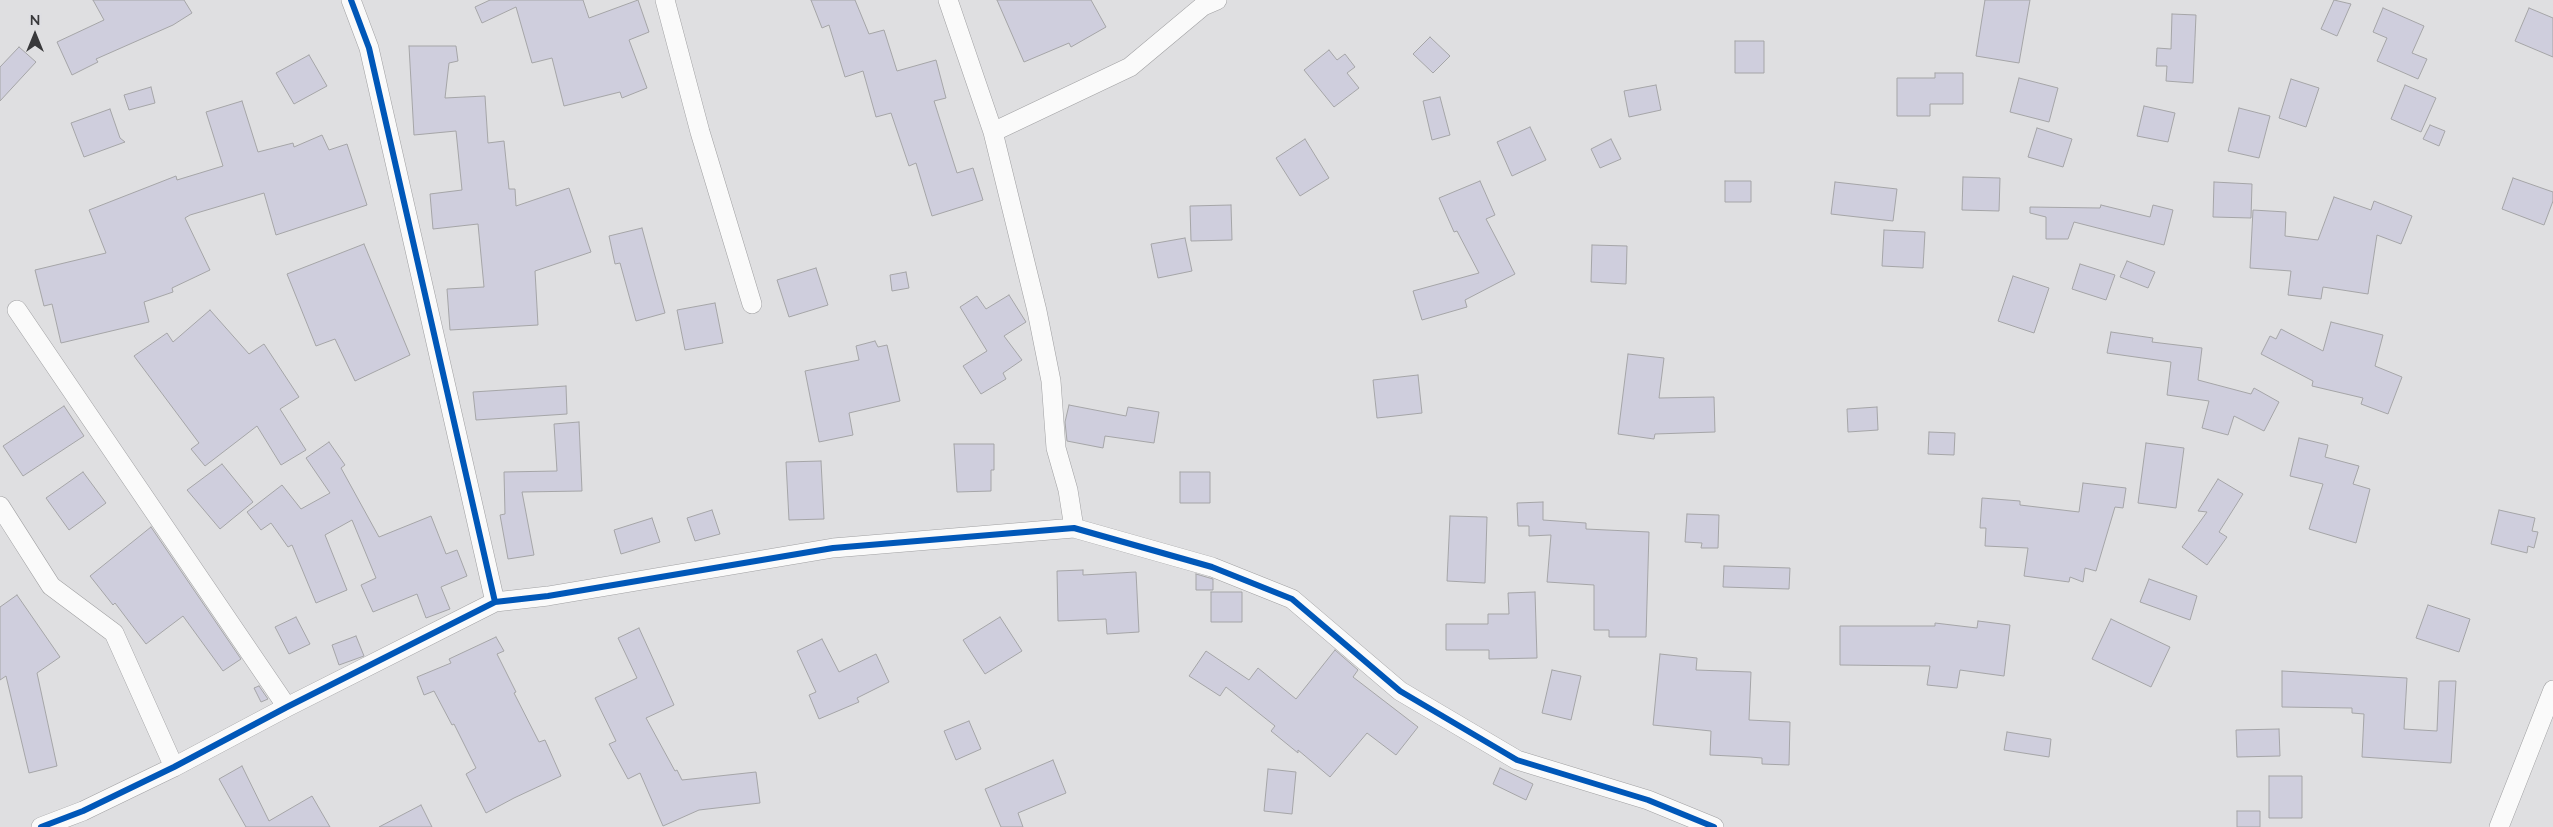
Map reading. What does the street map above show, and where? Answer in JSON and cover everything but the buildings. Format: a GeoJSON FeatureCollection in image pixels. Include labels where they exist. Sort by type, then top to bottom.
{"type":"FeatureCollection","features":[{"type":"Feature","properties":{"kind":"street"},"geometry":{"type":"LineString","coordinates":[[352,0],[369,48],[495,602]]}},
{"type":"Feature","properties":{"kind":"street"},"geometry":{"type":"LineString","coordinates":[[665,0],[700,132],[752,304]]}},
{"type":"Feature","properties":{"kind":"street"},"geometry":{"type":"LineString","coordinates":[[948,0],[993,132],[1049,372],[1056,448],[1068,490],[1074,528]]}},
{"type":"Feature","properties":{"kind":"street"},"geometry":{"type":"LineString","coordinates":[[993,132],[1130,66],[1203,6],[1217,0]]}},
{"type":"Feature","properties":{"kind":"street"},"geometry":{"type":"LineString","coordinates":[[17,310],[288,707]]}},
{"type":"Feature","properties":{"kind":"street"},"geometry":{"type":"LineString","coordinates":[[0,506],[50,586],[114,634],[174,768]]}},
{"type":"Feature","properties":{"kind":"street"},"geometry":{"type":"LineString","coordinates":[[41,827],[83,811],[174,768],[288,707],[495,602],[548,596],[834,548],[1074,528],[1212,567],[1292,599],[1400,690],[1517,760],[1648,800],[1714,827]]}},
{"type":"Feature","properties":{"kind":"street"},"geometry":{"type":"LineString","coordinates":[[2499,827],[2553,690]]}},
{"type":"Feature","properties":{"kind":"cycle path"},"geometry":{"type":"LineString","coordinates":[[351,0],[369,48],[495,602]]}},
{"type":"Feature","properties":{"kind":"cycle path"},"geometry":{"type":"LineString","coordinates":[[41,827],[83,811],[174,767],[287,707],[495,602],[548,596],[833,548],[1074,528],[1212,567],[1292,599],[1400,691],[1517,760],[1648,800],[1714,827]]}}]}
